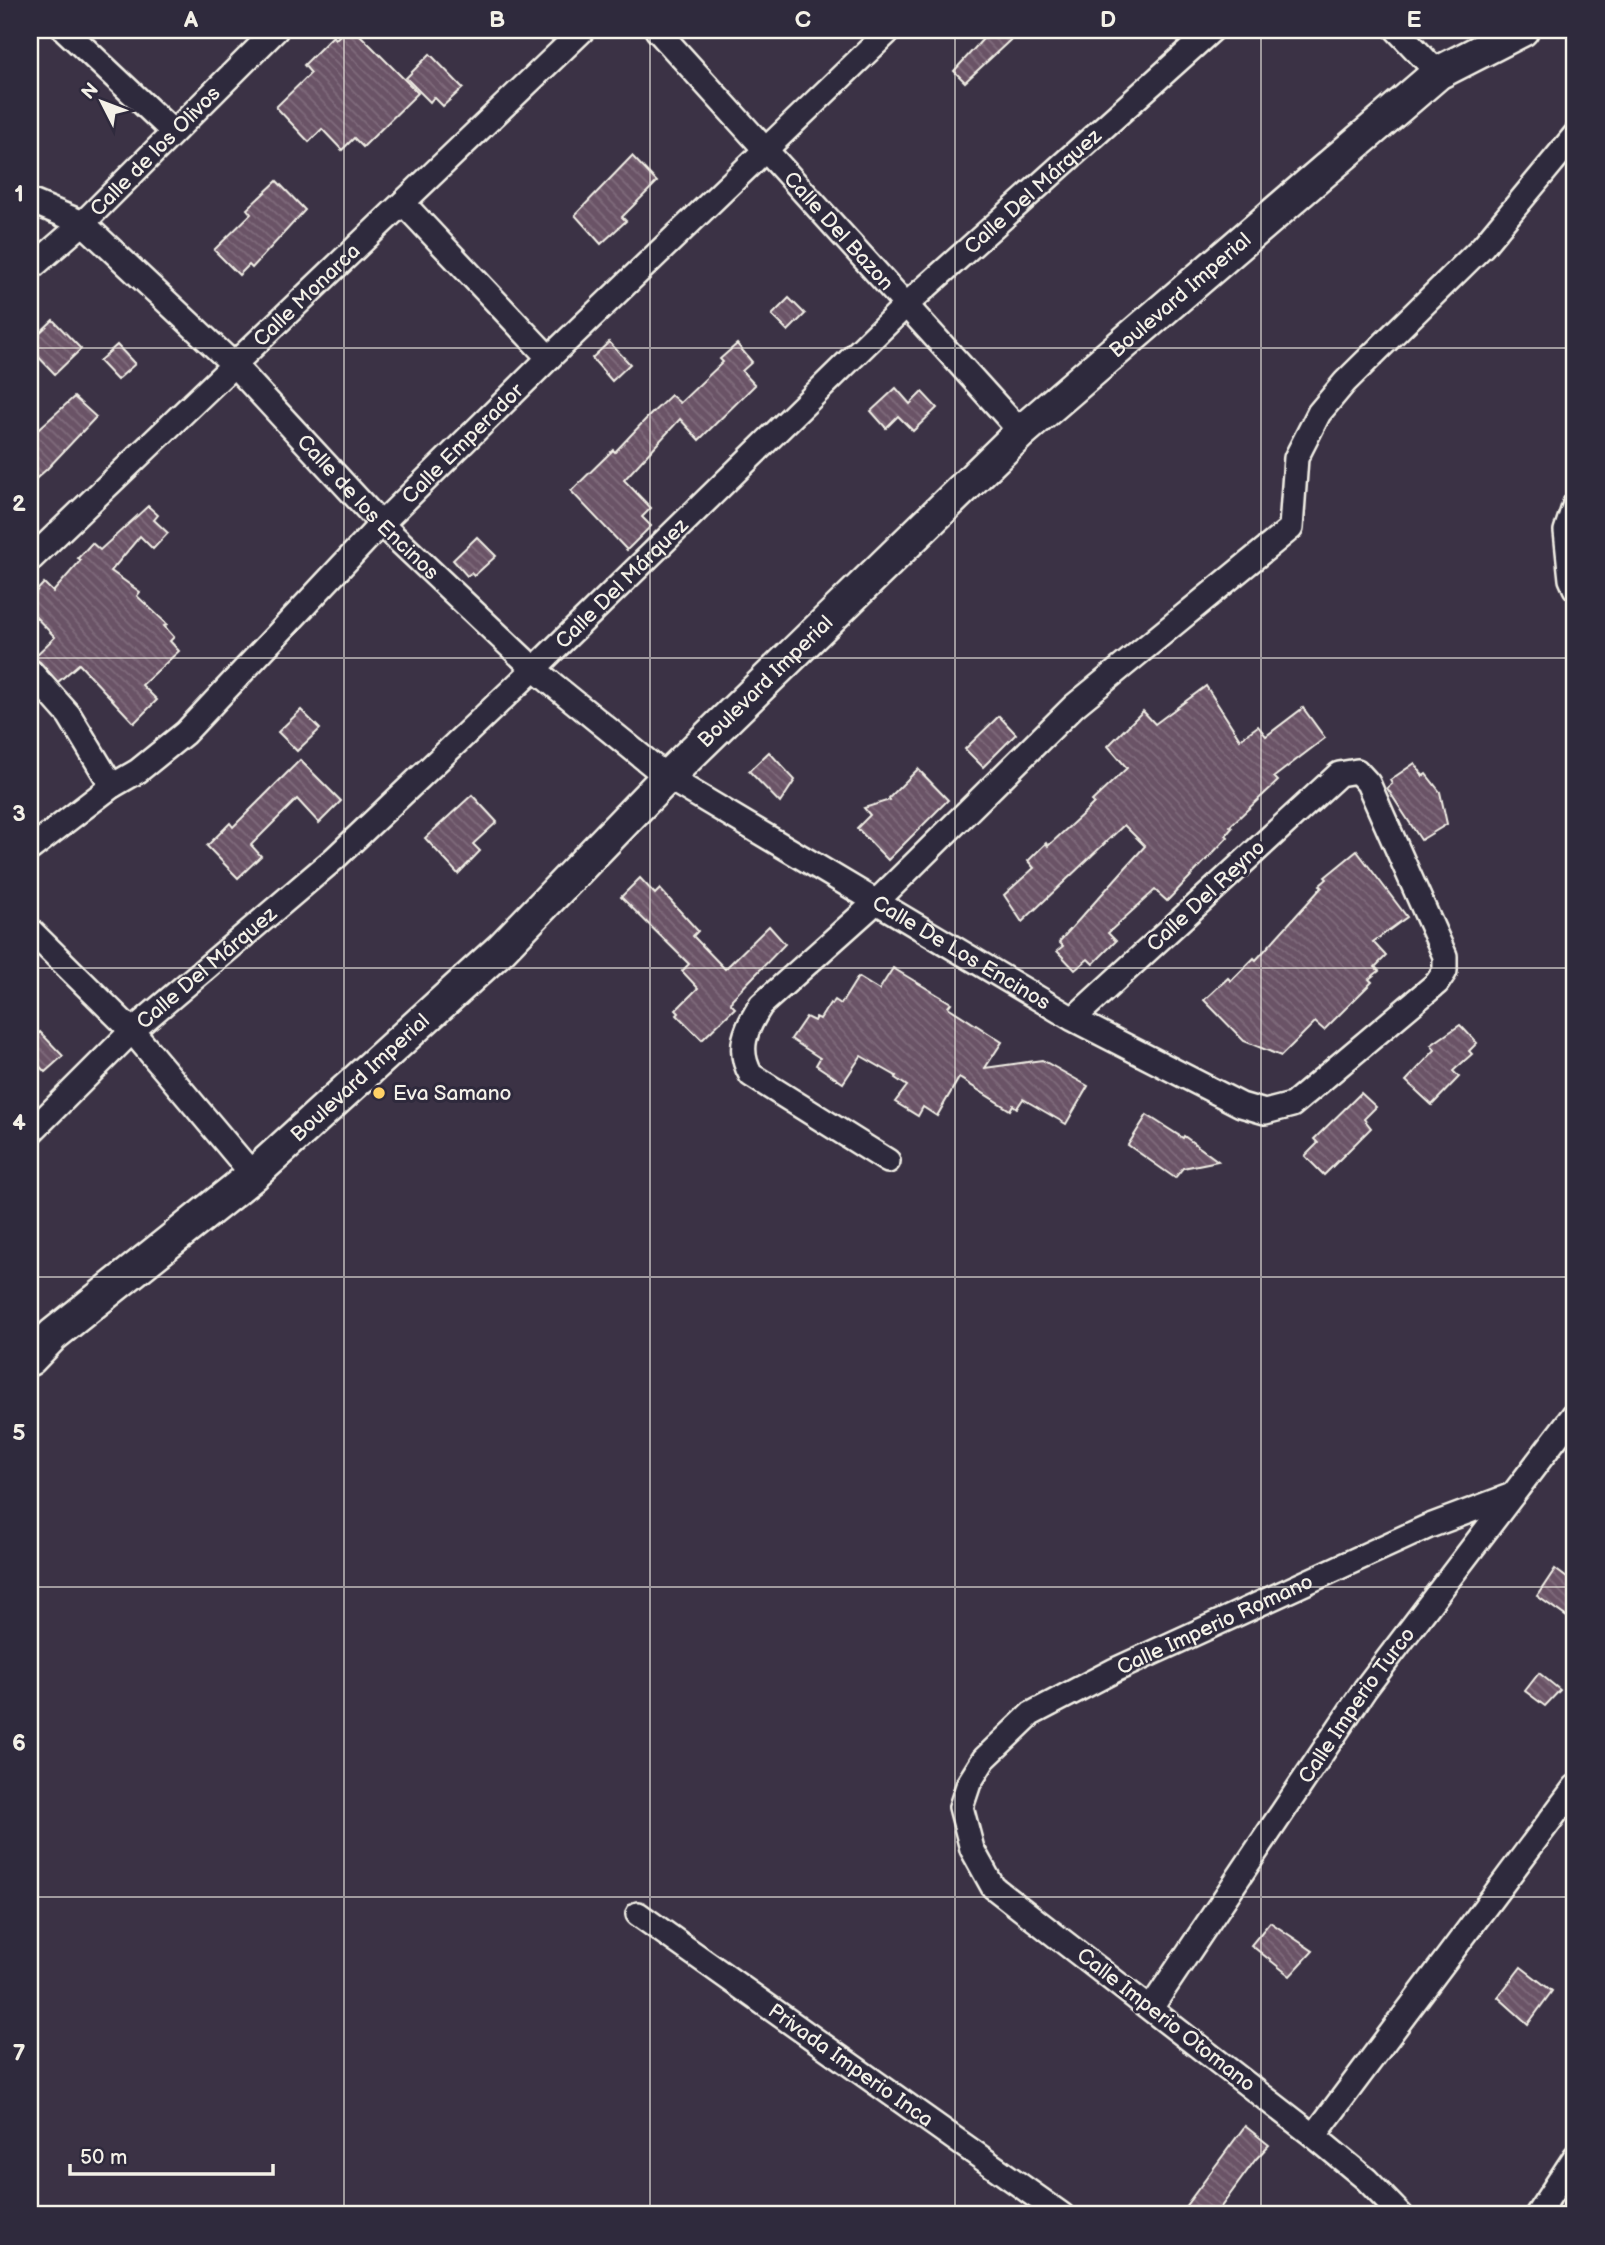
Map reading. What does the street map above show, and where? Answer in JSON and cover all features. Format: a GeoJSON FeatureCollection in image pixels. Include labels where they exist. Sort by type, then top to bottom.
{"type":"FeatureCollection","features":[{"type":"Feature","properties":{"kind":"street"},"geometry":{"type":"LineString","coordinates":[[65,30],[172,131]]}},
{"type":"Feature","properties":{"kind":"street","name":"Calle de los Olivos"},"geometry":{"type":"LineString","coordinates":[[30,269],[83,223],[172,131],[276,30]]}},
{"type":"Feature","properties":{"kind":"street","name":"Calle Monarca"},"geometry":{"type":"LineString","coordinates":[[30,559],[583,30]]}},
{"type":"Feature","properties":{"kind":"street","name":"Calle Del Bazon"},"geometry":{"type":"LineString","coordinates":[[657,30],[1021,432]]}},
{"type":"Feature","properties":{"kind":"street","name":"Calle Emperador"},"geometry":{"type":"LineString","coordinates":[[30,849],[112,786],[138,771],[185,733],[381,524],[764,149],[890,30]]}},
{"type":"Feature","properties":{"kind":"street","name":"Calle Del Márquez"},"geometry":{"type":"LineString","coordinates":[[30,1133],[132,1031],[334,859],[534,669],[905,306],[1212,30]]}},
{"type":"Feature","properties":{"kind":"street"},"geometry":{"type":"LineString","coordinates":[[1397,30],[1438,73]]}},
{"type":"Feature","properties":{"kind":"street","name":"Boulevard Imperial"},"geometry":{"type":"LineString","coordinates":[[30,1359],[53,1335],[253,1175],[501,949],[667,777],[1021,432],[1438,73],[1522,30]]}},
{"type":"Feature","properties":{"kind":"street"},"geometry":{"type":"LineString","coordinates":[[888,1161],[751,1075],[745,1065],[742,1047],[747,1026],[761,1005],[877,901],[1074,706],[1292,528],[1296,458],[1319,413],[1345,382],[1483,247],[1575,135]]}},
{"type":"Feature","properties":{"kind":"street"},"geometry":{"type":"LineString","coordinates":[[30,201],[83,223]]}},
{"type":"Feature","properties":{"kind":"street"},"geometry":{"type":"LineString","coordinates":[[403,204],[549,358]]}},
{"type":"Feature","properties":{"kind":"street","name":"Calle de los Encinos"},"geometry":{"type":"LineString","coordinates":[[83,223],[234,365],[381,524],[534,669],[667,777]]}},
{"type":"Feature","properties":{"kind":"street"},"geometry":{"type":"LineString","coordinates":[[1575,504],[1566,531],[1571,579],[1575,588]]}},
{"type":"Feature","properties":{"kind":"street"},"geometry":{"type":"LineString","coordinates":[[30,671],[69,715],[112,786]]}},
{"type":"Feature","properties":{"kind":"street","name":"Calle Del Reyno"},"geometry":{"type":"LineString","coordinates":[[1073,1018],[1339,774],[1357,771],[1368,783],[1445,956],[1445,971],[1437,983],[1292,1105],[1265,1112]]}},
{"type":"Feature","properties":{"kind":"street","name":"Calle De Los Encinos"},"geometry":{"type":"LineString","coordinates":[[667,777],[1073,1018],[1241,1105],[1265,1112]]}},
{"type":"Feature","properties":{"kind":"street"},"geometry":{"type":"LineString","coordinates":[[30,930],[132,1031],[253,1175]]}},
{"type":"Feature","properties":{"kind":"street","name":"Calle Imperio Turco"},"geometry":{"type":"LineString","coordinates":[[1151,2008],[1365,1689],[1575,1413]]}},
{"type":"Feature","properties":{"kind":"street","name":"Calle Imperio Romano"},"geometry":{"type":"LineString","coordinates":[[961,1807],[969,1783],[984,1759],[1031,1714],[1115,1670],[1427,1527],[1512,1495]]}},
{"type":"Feature","properties":{"kind":"street"},"geometry":{"type":"LineString","coordinates":[[1314,2136],[1575,1787]]}},
{"type":"Feature","properties":{"kind":"street","name":"Calle Imperio Otomano"},"geometry":{"type":"LineString","coordinates":[[961,1807],[972,1849],[993,1887],[1314,2136],[1366,2179],[1401,2215]]}},
{"type":"Feature","properties":{"kind":"street","name":"Privada Imperio Inca"},"geometry":{"type":"LineString","coordinates":[[638,1914],[1062,2215]]}},
{"type":"Feature","properties":{"kind":"street"},"geometry":{"type":"LineString","coordinates":[[1537,2215],[1575,2157]]}},
{"type":"Feature","properties":{"kind":"building"},"geometry":{"type":"Polygon","coordinates":[[[345,30],[355,30],[418,93],[363,147],[354,138],[342,150],[322,129],[309,142],[276,107],[311,73],[304,65],[333,36],[336,39],[345,30]]]}},
{"type":"Feature","properties":{"kind":"building"},"geometry":{"type":"Polygon","coordinates":[[[991,30],[1021,30],[965,82],[954,71],[991,30]]]}},
{"type":"Feature","properties":{"kind":"building"},"geometry":{"type":"Polygon","coordinates":[[[430,54],[463,88],[443,106],[434,97],[430,102],[406,78],[430,54]]]}},
{"type":"Feature","properties":{"kind":"building"},"geometry":{"type":"Polygon","coordinates":[[[632,156],[657,182],[622,217],[626,221],[601,244],[575,215],[632,156]]]}},
{"type":"Feature","properties":{"kind":"building"},"geometry":{"type":"Polygon","coordinates":[[[277,181],[305,210],[252,268],[249,265],[239,275],[214,250],[251,214],[247,209],[277,181]]]}},
{"type":"Feature","properties":{"kind":"building"},"geometry":{"type":"Polygon","coordinates":[[[789,298],[805,314],[788,331],[772,315],[789,298]]]}},
{"type":"Feature","properties":{"kind":"building"},"geometry":{"type":"Polygon","coordinates":[[[53,320],[81,349],[55,374],[30,348],[30,342],[53,320]]]}},
{"type":"Feature","properties":{"kind":"building"},"geometry":{"type":"Polygon","coordinates":[[[609,342],[630,364],[612,381],[592,358],[609,342]]]}},
{"type":"Feature","properties":{"kind":"building"},"geometry":{"type":"Polygon","coordinates":[[[737,344],[752,362],[742,371],[755,385],[699,440],[680,419],[624,480],[651,508],[642,517],[651,526],[627,550],[571,491],[613,450],[615,452],[671,395],[680,403],[723,362],[720,359],[737,344]]]}},
{"type":"Feature","properties":{"kind":"building"},"geometry":{"type":"Polygon","coordinates":[[[117,345],[135,364],[117,380],[99,361],[117,345]]]}},
{"type":"Feature","properties":{"kind":"building"},"geometry":{"type":"Polygon","coordinates":[[[896,388],[910,404],[922,392],[937,408],[913,431],[898,416],[886,428],[871,411],[896,388]]]}},
{"type":"Feature","properties":{"kind":"building"},"geometry":{"type":"Polygon","coordinates":[[[74,397],[96,417],[30,484],[30,437],[74,397]]]}},
{"type":"Feature","properties":{"kind":"building"},"geometry":{"type":"Polygon","coordinates":[[[148,506],[158,515],[154,520],[168,533],[153,549],[140,536],[111,571],[140,592],[137,596],[167,624],[164,626],[174,637],[170,641],[179,651],[142,685],[157,700],[134,723],[79,664],[58,682],[33,658],[55,637],[30,611],[30,598],[44,583],[53,592],[92,543],[100,550],[148,506]]]}},
{"type":"Feature","properties":{"kind":"building"},"geometry":{"type":"Polygon","coordinates":[[[477,537],[496,556],[474,576],[471,573],[467,576],[453,560],[477,537]]]}},
{"type":"Feature","properties":{"kind":"building"},"geometry":{"type":"Polygon","coordinates":[[[1206,686],[1240,739],[1258,726],[1266,736],[1303,708],[1325,738],[1274,777],[1278,781],[1230,826],[1232,828],[1226,835],[1228,837],[1167,901],[1155,890],[1108,933],[1116,941],[1093,964],[1088,959],[1075,970],[1057,951],[1063,946],[1059,942],[1145,846],[1124,825],[1022,922],[1004,895],[1034,868],[1028,861],[1084,813],[1094,803],[1092,801],[1127,768],[1108,746],[1143,711],[1155,724],[1206,686]]]}},
{"type":"Feature","properties":{"kind":"building"},"geometry":{"type":"Polygon","coordinates":[[[301,710],[320,729],[297,751],[278,732],[301,710]]]}},
{"type":"Feature","properties":{"kind":"building"},"geometry":{"type":"Polygon","coordinates":[[[999,716],[1016,734],[983,767],[965,749],[999,716]]]}},
{"type":"Feature","properties":{"kind":"building"},"geometry":{"type":"Polygon","coordinates":[[[769,752],[795,780],[780,803],[749,771],[769,752]]]}},
{"type":"Feature","properties":{"kind":"building"},"geometry":{"type":"Polygon","coordinates":[[[300,760],[341,801],[319,823],[297,799],[251,845],[261,856],[238,878],[207,846],[230,823],[233,827],[300,760]]]}},
{"type":"Feature","properties":{"kind":"building"},"geometry":{"type":"Polygon","coordinates":[[[1415,763],[1423,776],[1426,774],[1440,792],[1447,824],[1421,840],[1387,788],[1392,784],[1390,780],[1415,763]]]}},
{"type":"Feature","properties":{"kind":"building"},"geometry":{"type":"Polygon","coordinates":[[[918,769],[948,800],[888,860],[857,828],[870,815],[864,808],[890,800],[918,769]]]}},
{"type":"Feature","properties":{"kind":"building"},"geometry":{"type":"Polygon","coordinates":[[[472,795],[497,822],[473,844],[480,851],[458,874],[425,838],[472,795]]]}},
{"type":"Feature","properties":{"kind":"building"},"geometry":{"type":"Polygon","coordinates":[[[1357,851],[1407,917],[1373,942],[1386,956],[1375,967],[1379,971],[1369,979],[1372,982],[1324,1030],[1315,1022],[1281,1056],[1244,1041],[1204,1000],[1228,978],[1231,981],[1254,958],[1256,960],[1322,887],[1320,885],[1327,879],[1325,877],[1357,851]]]}},
{"type":"Feature","properties":{"kind":"building"},"geometry":{"type":"Polygon","coordinates":[[[640,878],[655,894],[660,889],[698,931],[693,936],[725,969],[769,926],[785,944],[732,999],[731,1004],[735,1008],[702,1040],[677,1015],[679,1013],[676,1010],[698,988],[682,971],[689,964],[621,897],[640,878]]]}},
{"type":"Feature","properties":{"kind":"building"},"geometry":{"type":"Polygon","coordinates":[[[893,968],[951,1003],[948,1007],[1002,1042],[985,1068],[1042,1060],[1088,1086],[1066,1124],[1023,1099],[1017,1108],[1013,1105],[1010,1110],[959,1078],[937,1116],[923,1107],[918,1116],[895,1102],[907,1086],[895,1078],[896,1076],[861,1056],[843,1083],[816,1065],[820,1058],[791,1039],[806,1017],[814,1021],[816,1017],[820,1019],[830,1003],[835,1000],[841,1004],[858,977],[879,990],[893,968]]]}},
{"type":"Feature","properties":{"kind":"building"},"geometry":{"type":"Polygon","coordinates":[[[1460,1025],[1477,1043],[1469,1051],[1472,1054],[1453,1071],[1459,1077],[1432,1105],[1406,1081],[1435,1050],[1431,1045],[1460,1025]]]}},
{"type":"Feature","properties":{"kind":"building"},"geometry":{"type":"Polygon","coordinates":[[[40,1032],[63,1056],[45,1072],[30,1056],[30,1042],[40,1032]]]}},
{"type":"Feature","properties":{"kind":"building"},"geometry":{"type":"Polygon","coordinates":[[[1361,1093],[1376,1107],[1364,1119],[1371,1128],[1324,1175],[1305,1156],[1318,1143],[1314,1139],[1361,1093]]]}},
{"type":"Feature","properties":{"kind":"building"},"geometry":{"type":"Polygon","coordinates":[[[1147,1115],[1183,1138],[1184,1136],[1218,1161],[1183,1168],[1175,1178],[1128,1145],[1147,1115]]]}},
{"type":"Feature","properties":{"kind":"building"},"geometry":{"type":"Polygon","coordinates":[[[1555,1569],[1575,1584],[1575,1606],[1567,1617],[1537,1596],[1555,1569]]]}},
{"type":"Feature","properties":{"kind":"building"},"geometry":{"type":"Polygon","coordinates":[[[1539,1673],[1560,1690],[1545,1706],[1525,1691],[1539,1673]]]}},
{"type":"Feature","properties":{"kind":"building"},"geometry":{"type":"Polygon","coordinates":[[[1270,1922],[1313,1951],[1290,1976],[1251,1945],[1270,1922]]]}},
{"type":"Feature","properties":{"kind":"building"},"geometry":{"type":"Polygon","coordinates":[[[1521,1967],[1552,1991],[1528,2024],[1498,1997],[1521,1967]]]}},
{"type":"Feature","properties":{"kind":"building"},"geometry":{"type":"Polygon","coordinates":[[[1245,2126],[1269,2145],[1215,2215],[1179,2215],[1245,2126]]]}},
{"type":"Feature","properties":{"kind":"place","name":"Eva Samano"},"geometry":{"type":"Point","coordinates":[379,1093]}}]}
